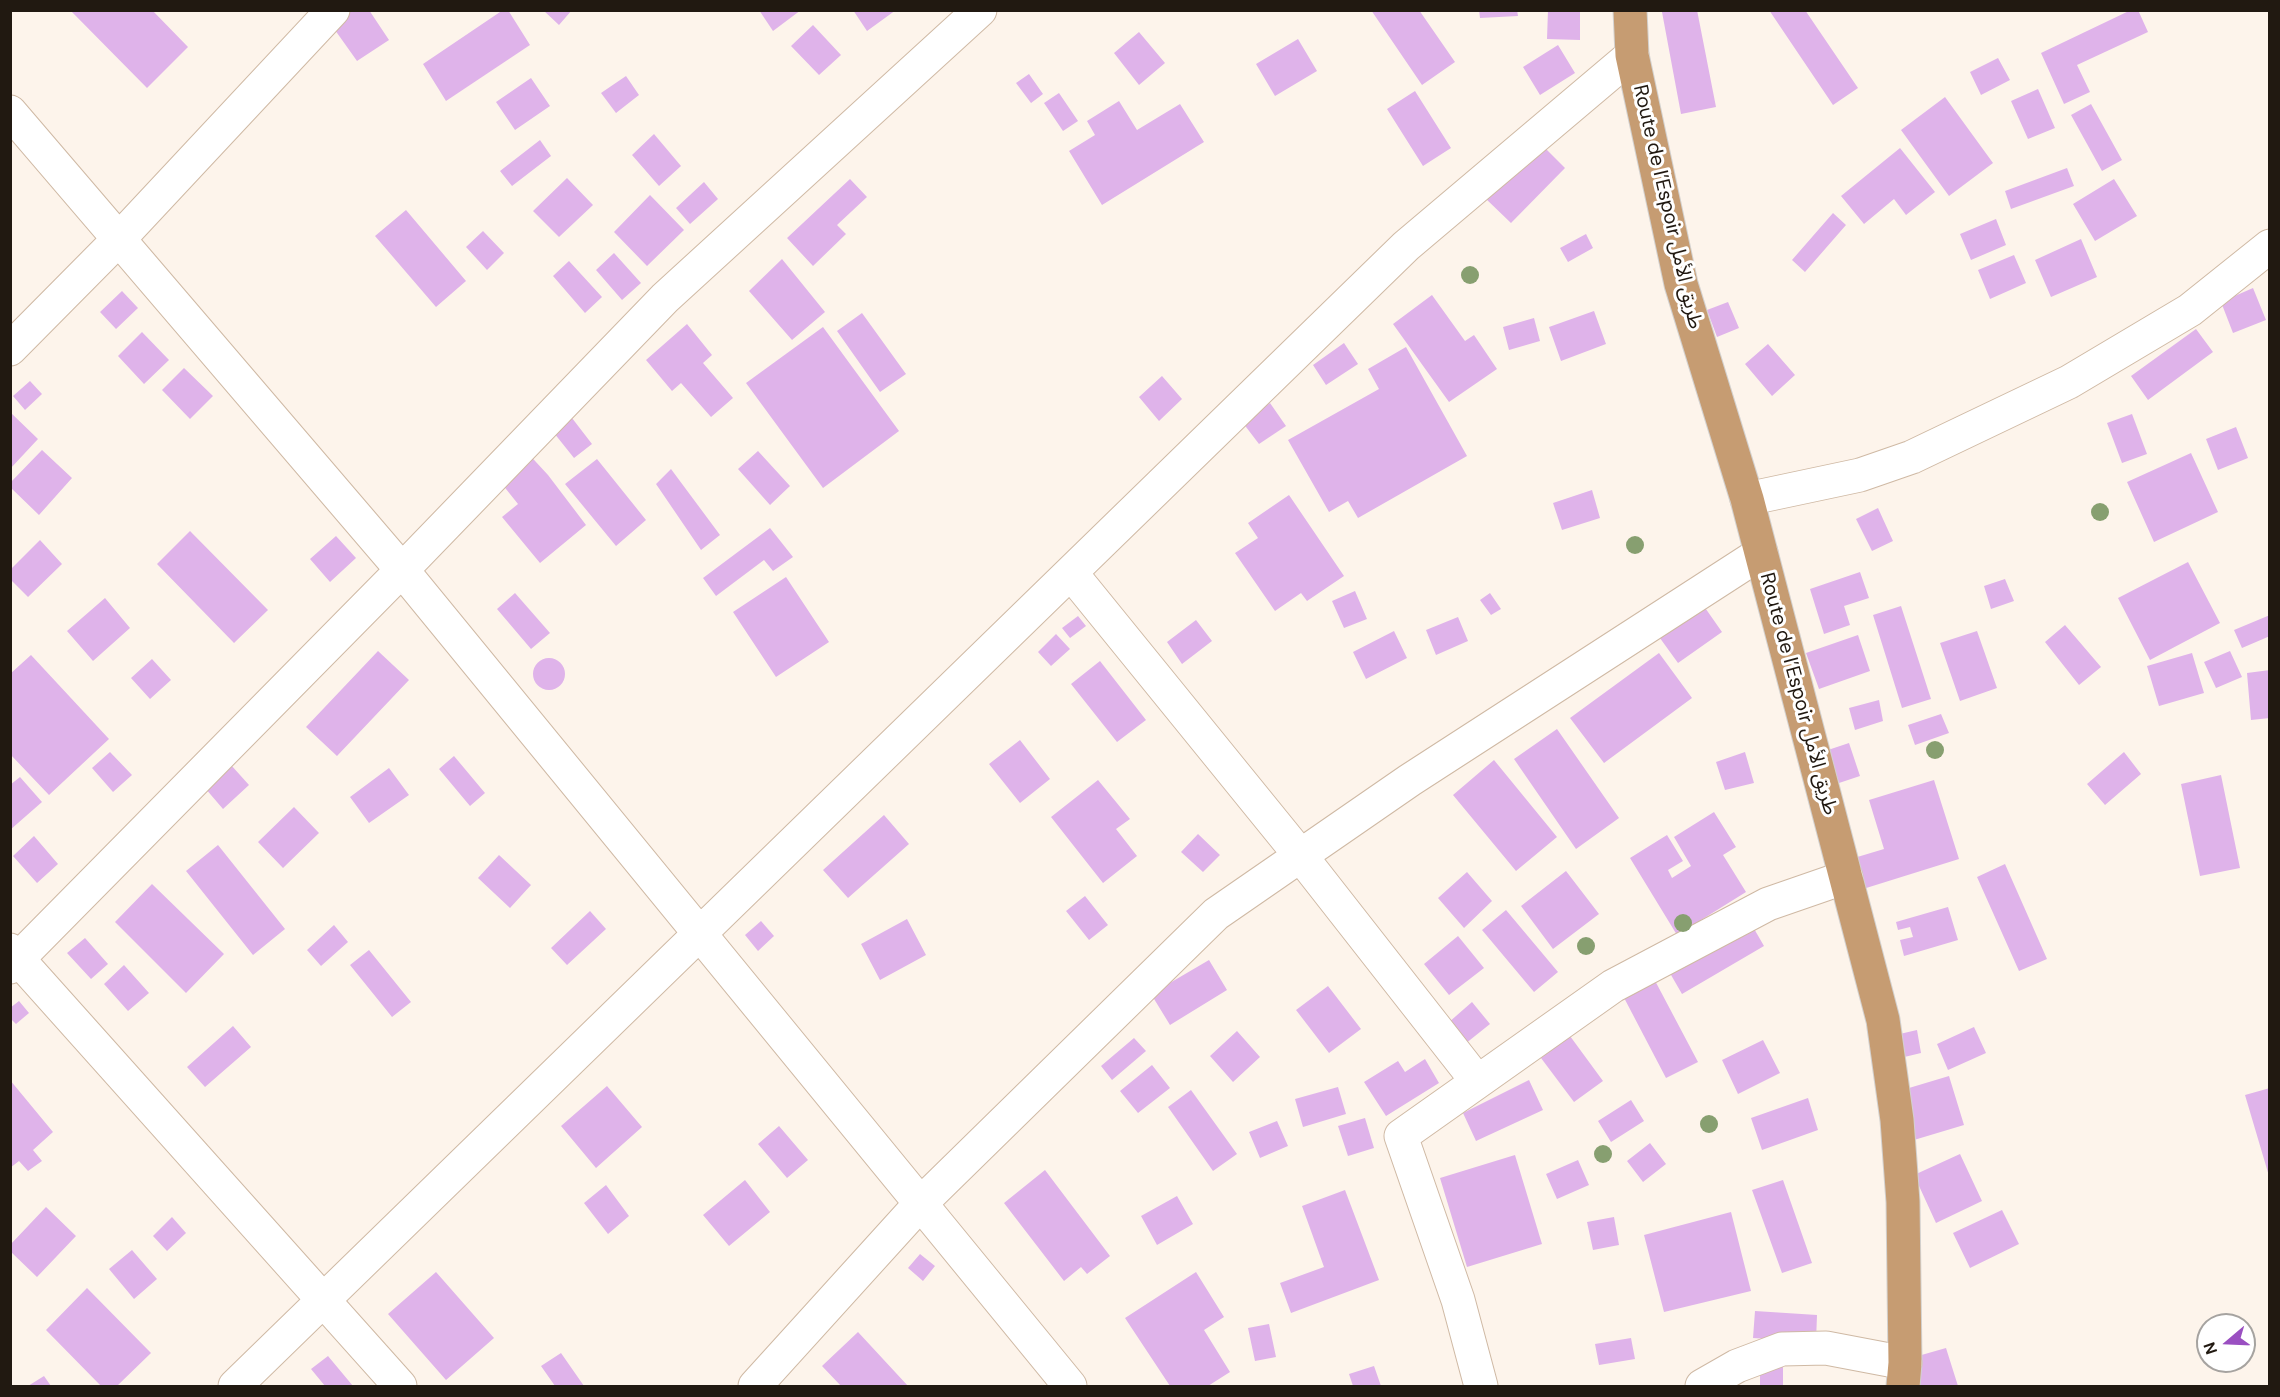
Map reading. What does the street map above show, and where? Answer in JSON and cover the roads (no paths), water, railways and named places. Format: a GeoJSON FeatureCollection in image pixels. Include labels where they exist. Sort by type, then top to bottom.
{"type":"FeatureCollection","features":[{"type":"Feature","properties":{"kind":"highway","name":"Route de l’Espoir طريق الأمل"},"geometry":{"type":"LineString","coordinates":[[1630,10],[1632,55],[1681,284],[1747,499],[1883,1020],[1897,1120],[1903,1202],[1904,1375]]}},
{"type":"Feature","properties":{"kind":"street"},"geometry":{"type":"LineString","coordinates":[[10,349],[119,240],[333,10]]}},
{"type":"Feature","properties":{"kind":"street"},"geometry":{"type":"LineString","coordinates":[[400,1386],[13,959],[402,570],[665,298],[980,10]]}},
{"type":"Feature","properties":{"kind":"street"},"geometry":{"type":"LineString","coordinates":[[235,1386],[1406,246],[1632,55]]}},
{"type":"Feature","properties":{"kind":"street"},"geometry":{"type":"LineString","coordinates":[[10,112],[402,570],[1070,1386]]}},
{"type":"Feature","properties":{"kind":"street"},"geometry":{"type":"LineString","coordinates":[[1747,499],[1860,475],[1912,457],[2069,382],[2190,310],[2270,246]]}},
{"type":"Feature","properties":{"kind":"street"},"geometry":{"type":"LineString","coordinates":[[755,1386],[920,1204],[1216,914],[1420,774],[1761,553]]}},
{"type":"Feature","properties":{"kind":"street"},"geometry":{"type":"LineString","coordinates":[[1071,573],[1300,855],[1477,1081]]}},
{"type":"Feature","properties":{"kind":"street"},"geometry":{"type":"LineString","coordinates":[[1480,1386],[1458,1300],[1401,1136],[1613,986],[1768,904],[1846,878]]}},
{"type":"Feature","properties":{"kind":"street"},"geometry":{"type":"LineString","coordinates":[[1702,1386],[1737,1366],[1782,1348],[1826,1348],[1904,1375]]}}]}
